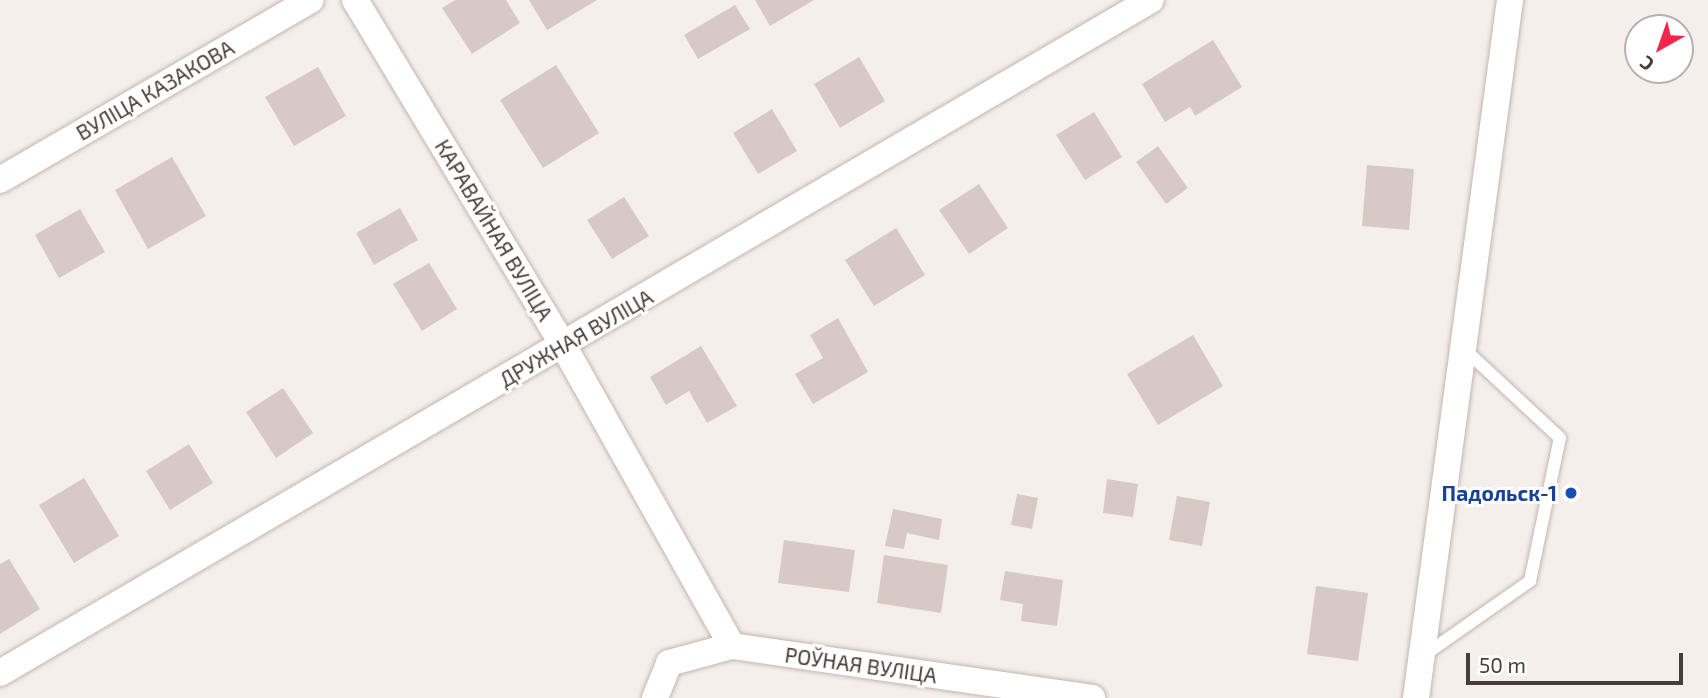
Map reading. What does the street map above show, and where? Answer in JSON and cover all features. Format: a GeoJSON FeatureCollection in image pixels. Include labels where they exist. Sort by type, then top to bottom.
{"type":"FeatureCollection","features":[{"type":"Feature","properties":{"kind":"street","name":"ВУЛІЦА КАЗАКОВА"},"geometry":{"type":"LineString","coordinates":[[0,180],[311,0]]}},
{"type":"Feature","properties":{"kind":"street","name":"КАРАВАЙНАЯ ВУЛІЦА"},"geometry":{"type":"LineString","coordinates":[[355,0],[563,345],[732,646]]}},
{"type":"Feature","properties":{"kind":"street","name":"ДРУЖНАЯ ВУЛІЦА"},"geometry":{"type":"LineString","coordinates":[[0,673],[1151,0]]}},
{"type":"Feature","properties":{"kind":"street"},"geometry":{"type":"LineString","coordinates":[[1416,698],[1510,0]]}},
{"type":"Feature","properties":{"kind":"street","name":"РОЎНАЯ ВУЛІЦА"},"geometry":{"type":"LineString","coordinates":[[655,698],[669,663],[732,646],[1092,698]]}},
{"type":"Feature","properties":{"kind":"lane"},"geometry":{"type":"LineString","coordinates":[[1422,657],[1531,581],[1560,438],[1463,347]]}},
{"type":"Feature","properties":{"kind":"building"},"geometry":{"type":"Polygon","coordinates":[[[455,0],[506,0],[520,23],[472,54],[442,8],[455,0]]]}},
{"type":"Feature","properties":{"kind":"building"},"geometry":{"type":"Polygon","coordinates":[[[529,0],[597,0],[547,30],[529,0]]]}},
{"type":"Feature","properties":{"kind":"building"},"geometry":{"type":"Polygon","coordinates":[[[755,0],[814,0],[770,26],[755,0]]]}},
{"type":"Feature","properties":{"kind":"building"},"geometry":{"type":"Polygon","coordinates":[[[735,5],[750,29],[698,59],[684,35],[735,5]]]}},
{"type":"Feature","properties":{"kind":"building"},"geometry":{"type":"Polygon","coordinates":[[[1213,40],[1242,87],[1195,116],[1190,107],[1165,122],[1142,84],[1213,40]]]}},
{"type":"Feature","properties":{"kind":"building"},"geometry":{"type":"Polygon","coordinates":[[[859,57],[885,101],[840,128],[814,84],[859,57]]]}},
{"type":"Feature","properties":{"kind":"building"},"geometry":{"type":"Polygon","coordinates":[[[556,65],[599,133],[543,168],[500,100],[556,65]]]}},
{"type":"Feature","properties":{"kind":"building"},"geometry":{"type":"Polygon","coordinates":[[[318,67],[346,116],[294,146],[265,97],[318,67]]]}},
{"type":"Feature","properties":{"kind":"building"},"geometry":{"type":"Polygon","coordinates":[[[772,109],[797,151],[758,174],[733,133],[772,109]]]}},
{"type":"Feature","properties":{"kind":"building"},"geometry":{"type":"Polygon","coordinates":[[[1094,112],[1122,157],[1085,180],[1056,135],[1094,112]]]}},
{"type":"Feature","properties":{"kind":"building"},"geometry":{"type":"Polygon","coordinates":[[[1158,146],[1188,188],[1166,204],[1136,162],[1158,146]]]}},
{"type":"Feature","properties":{"kind":"building"},"geometry":{"type":"Polygon","coordinates":[[[172,157],[206,216],[148,249],[115,190],[172,157]]]}},
{"type":"Feature","properties":{"kind":"building"},"geometry":{"type":"Polygon","coordinates":[[[1367,165],[1414,169],[1409,230],[1362,226],[1367,165]]]}},
{"type":"Feature","properties":{"kind":"building"},"geometry":{"type":"Polygon","coordinates":[[[979,184],[1008,228],[969,254],[939,210],[979,184]]]}},
{"type":"Feature","properties":{"kind":"building"},"geometry":{"type":"Polygon","coordinates":[[[624,197],[649,236],[612,259],[587,220],[624,197]]]}},
{"type":"Feature","properties":{"kind":"building"},"geometry":{"type":"Polygon","coordinates":[[[400,208],[418,240],[374,265],[356,233],[400,208]]]}},
{"type":"Feature","properties":{"kind":"building"},"geometry":{"type":"Polygon","coordinates":[[[80,209],[105,252],[59,278],[35,235],[80,209]]]}},
{"type":"Feature","properties":{"kind":"building"},"geometry":{"type":"Polygon","coordinates":[[[896,228],[925,275],[874,306],[845,260],[896,228]]]}},
{"type":"Feature","properties":{"kind":"building"},"geometry":{"type":"Polygon","coordinates":[[[429,263],[457,309],[422,331],[393,284],[429,263]]]}},
{"type":"Feature","properties":{"kind":"building"},"geometry":{"type":"Polygon","coordinates":[[[838,318],[868,372],[813,404],[795,374],[823,358],[810,335],[838,318]]]}},
{"type":"Feature","properties":{"kind":"building"},"geometry":{"type":"Polygon","coordinates":[[[1193,335],[1223,386],[1158,425],[1127,374],[1193,335]]]}},
{"type":"Feature","properties":{"kind":"building"},"geometry":{"type":"Polygon","coordinates":[[[701,346],[737,406],[707,423],[689,391],[666,405],[650,377],[701,346]]]}},
{"type":"Feature","properties":{"kind":"building"},"geometry":{"type":"Polygon","coordinates":[[[283,388],[313,433],[276,458],[246,412],[283,388]]]}},
{"type":"Feature","properties":{"kind":"building"},"geometry":{"type":"Polygon","coordinates":[[[189,444],[213,483],[170,510],[146,471],[189,444]]]}},
{"type":"Feature","properties":{"kind":"building"},"geometry":{"type":"Polygon","coordinates":[[[84,478],[119,536],[74,563],[39,505],[84,478]]]}},
{"type":"Feature","properties":{"kind":"building"},"geometry":{"type":"Polygon","coordinates":[[[1107,479],[1138,484],[1133,517],[1103,513],[1107,479]]]}},
{"type":"Feature","properties":{"kind":"building"},"geometry":{"type":"Polygon","coordinates":[[[1017,494],[1038,498],[1032,529],[1011,525],[1017,494]]]}},
{"type":"Feature","properties":{"kind":"building"},"geometry":{"type":"Polygon","coordinates":[[[1177,496],[1210,502],[1202,546],[1169,540],[1177,496]]]}},
{"type":"Feature","properties":{"kind":"building"},"geometry":{"type":"Polygon","coordinates":[[[893,509],[942,519],[939,540],[907,533],[904,549],[885,546],[893,509]]]}},
{"type":"Feature","properties":{"kind":"building"},"geometry":{"type":"Polygon","coordinates":[[[784,540],[855,550],[849,592],[778,583],[784,540]]]}},
{"type":"Feature","properties":{"kind":"building"},"geometry":{"type":"Polygon","coordinates":[[[884,555],[948,565],[941,613],[877,603],[884,555]]]}},
{"type":"Feature","properties":{"kind":"building"},"geometry":{"type":"Polygon","coordinates":[[[9,559],[40,609],[0,634],[0,564],[9,559]]]}},
{"type":"Feature","properties":{"kind":"building"},"geometry":{"type":"Polygon","coordinates":[[[1005,571],[1063,580],[1057,626],[1021,621],[1023,604],[1000,600],[1005,571]]]}},
{"type":"Feature","properties":{"kind":"building"},"geometry":{"type":"Polygon","coordinates":[[[1316,586],[1368,593],[1358,661],[1307,654],[1316,586]]]}},
{"type":"Feature","properties":{"kind":"place","name":"Падольск-1"},"geometry":{"type":"Point","coordinates":[1571,493]}}]}
